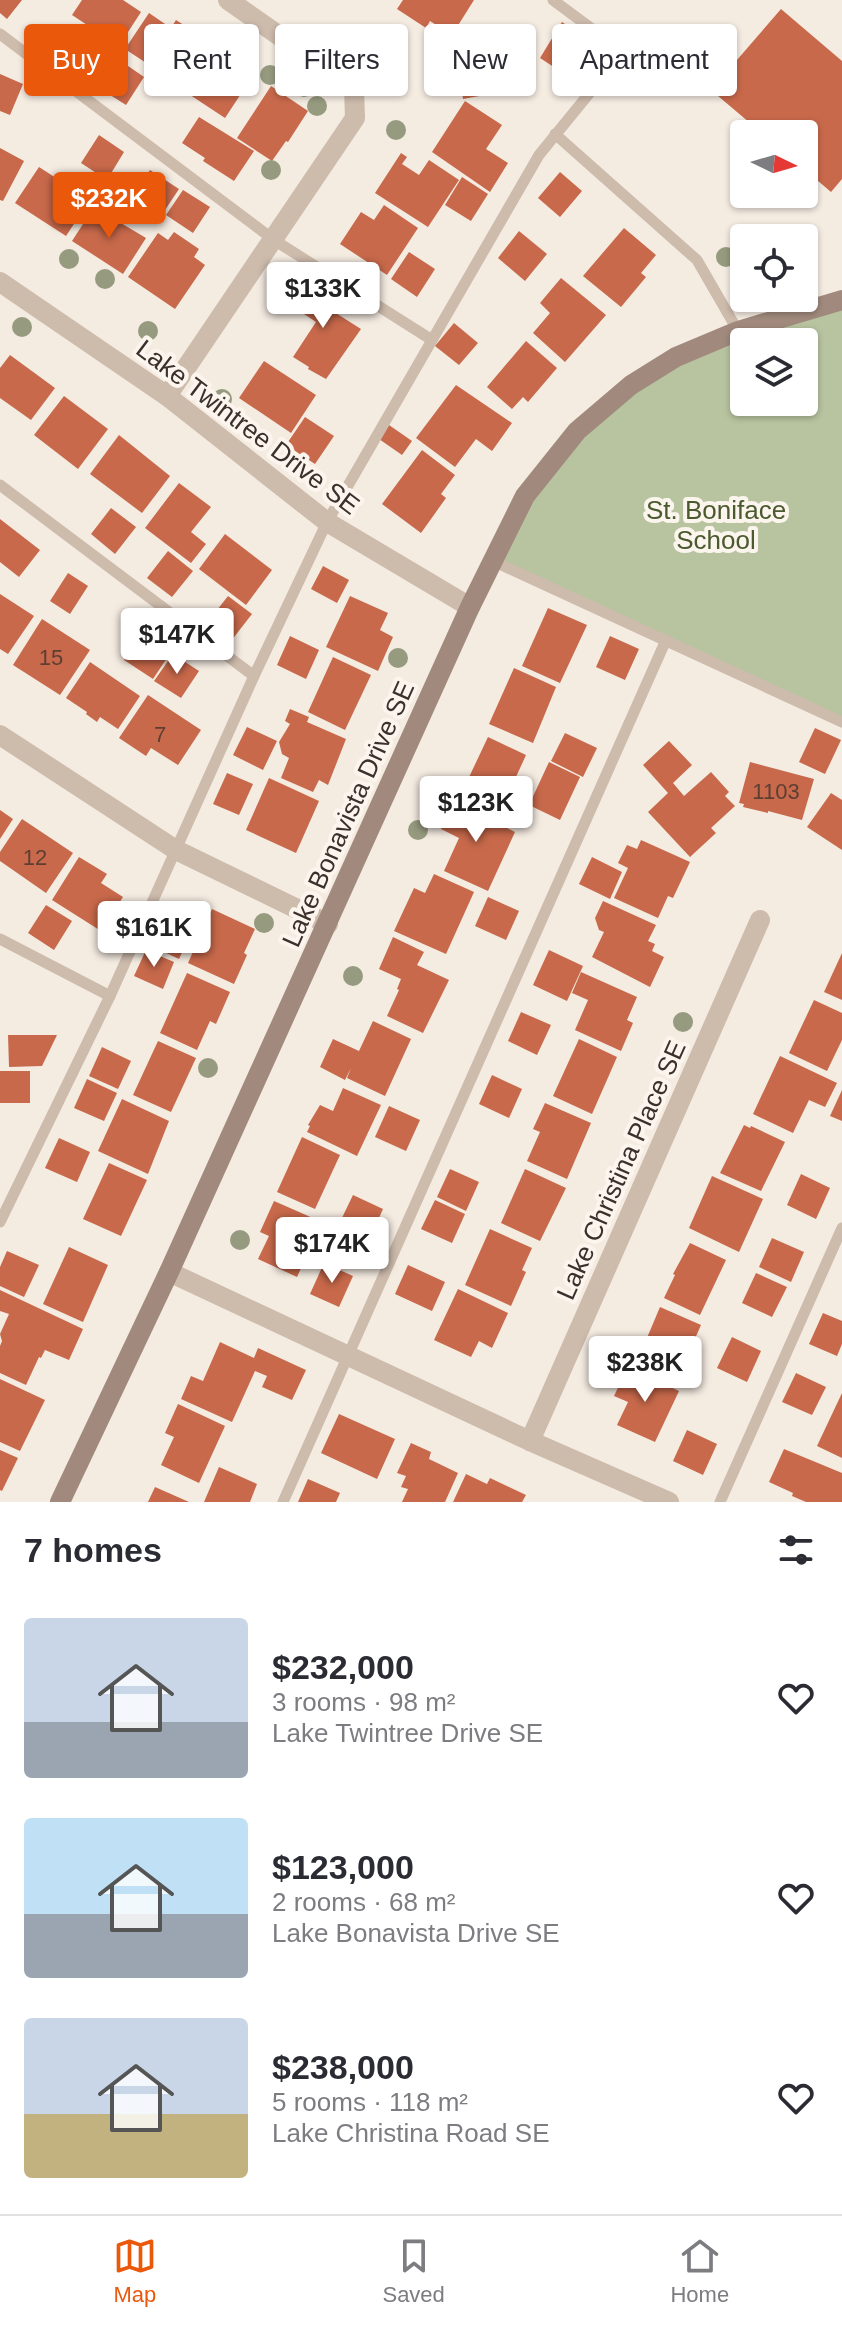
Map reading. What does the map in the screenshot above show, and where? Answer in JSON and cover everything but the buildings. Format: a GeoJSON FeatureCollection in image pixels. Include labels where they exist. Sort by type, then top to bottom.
{"type":"FeatureCollection","features":[{"type":"Feature","properties":{"kind":"street"},"geometry":{"type":"LineString","coordinates":[[167,396],[355,118],[354,88],[228,0]]}},
{"type":"Feature","properties":{"kind":"street","name":"Lake Twintree Drive SE"},"geometry":{"type":"LineString","coordinates":[[0,282],[167,396],[327,522],[470,607]]}},
{"type":"Feature","properties":{"kind":"street","name":"Lake Bonavista Drive SE"},"geometry":{"type":"LineString","coordinates":[[748,328],[842,300]]}},
{"type":"Feature","properties":{"kind":"street","name":"Lake Bonavista Drive SE"},"geometry":{"type":"LineString","coordinates":[[60,1502],[169,1272],[470,607],[525,496],[577,431],[631,385],[676,357],[730,334]]}},
{"type":"Feature","properties":{"kind":"street"},"geometry":{"type":"LineString","coordinates":[[0,735],[176,850],[328,924]]}},
{"type":"Feature","properties":{"kind":"street","name":"Lake Christina Place SE"},"geometry":{"type":"LineString","coordinates":[[530,1441],[760,920]]}},
{"type":"Feature","properties":{"kind":"street"},"geometry":{"type":"LineString","coordinates":[[169,1272],[530,1441],[669,1502]]}},
{"type":"Feature","properties":{"kind":"lane"},"geometry":{"type":"LineString","coordinates":[[0,1222],[110,996],[327,522],[539,155],[623,52],[553,0]]}},
{"type":"Feature","properties":{"kind":"lane"},"geometry":{"type":"LineString","coordinates":[[0,34],[274,240],[432,340]]}},
{"type":"Feature","properties":{"kind":"lane"},"geometry":{"type":"LineString","coordinates":[[555,134],[697,260],[736,328]]}},
{"type":"Feature","properties":{"kind":"lane"},"geometry":{"type":"LineString","coordinates":[[0,485],[254,676]]}},
{"type":"Feature","properties":{"kind":"lane"},"geometry":{"type":"LineString","coordinates":[[493,561],[842,722]]}},
{"type":"Feature","properties":{"kind":"lane"},"geometry":{"type":"LineString","coordinates":[[283,1502],[666,640]]}},
{"type":"Feature","properties":{"kind":"lane"},"geometry":{"type":"LineString","coordinates":[[0,939],[110,996]]}},
{"type":"Feature","properties":{"kind":"lane"},"geometry":{"type":"LineString","coordinates":[[720,1502],[842,1228]]}},
{"type":"Feature","properties":{"kind":"green space","name":"St. Boniface School"},"geometry":{"type":"Polygon","coordinates":[[[842,300],[842,722],[493,561],[525,496],[631,385],[730,345],[730,416],[818,416],[818,328],[772,328],[842,300]]]}}]}
